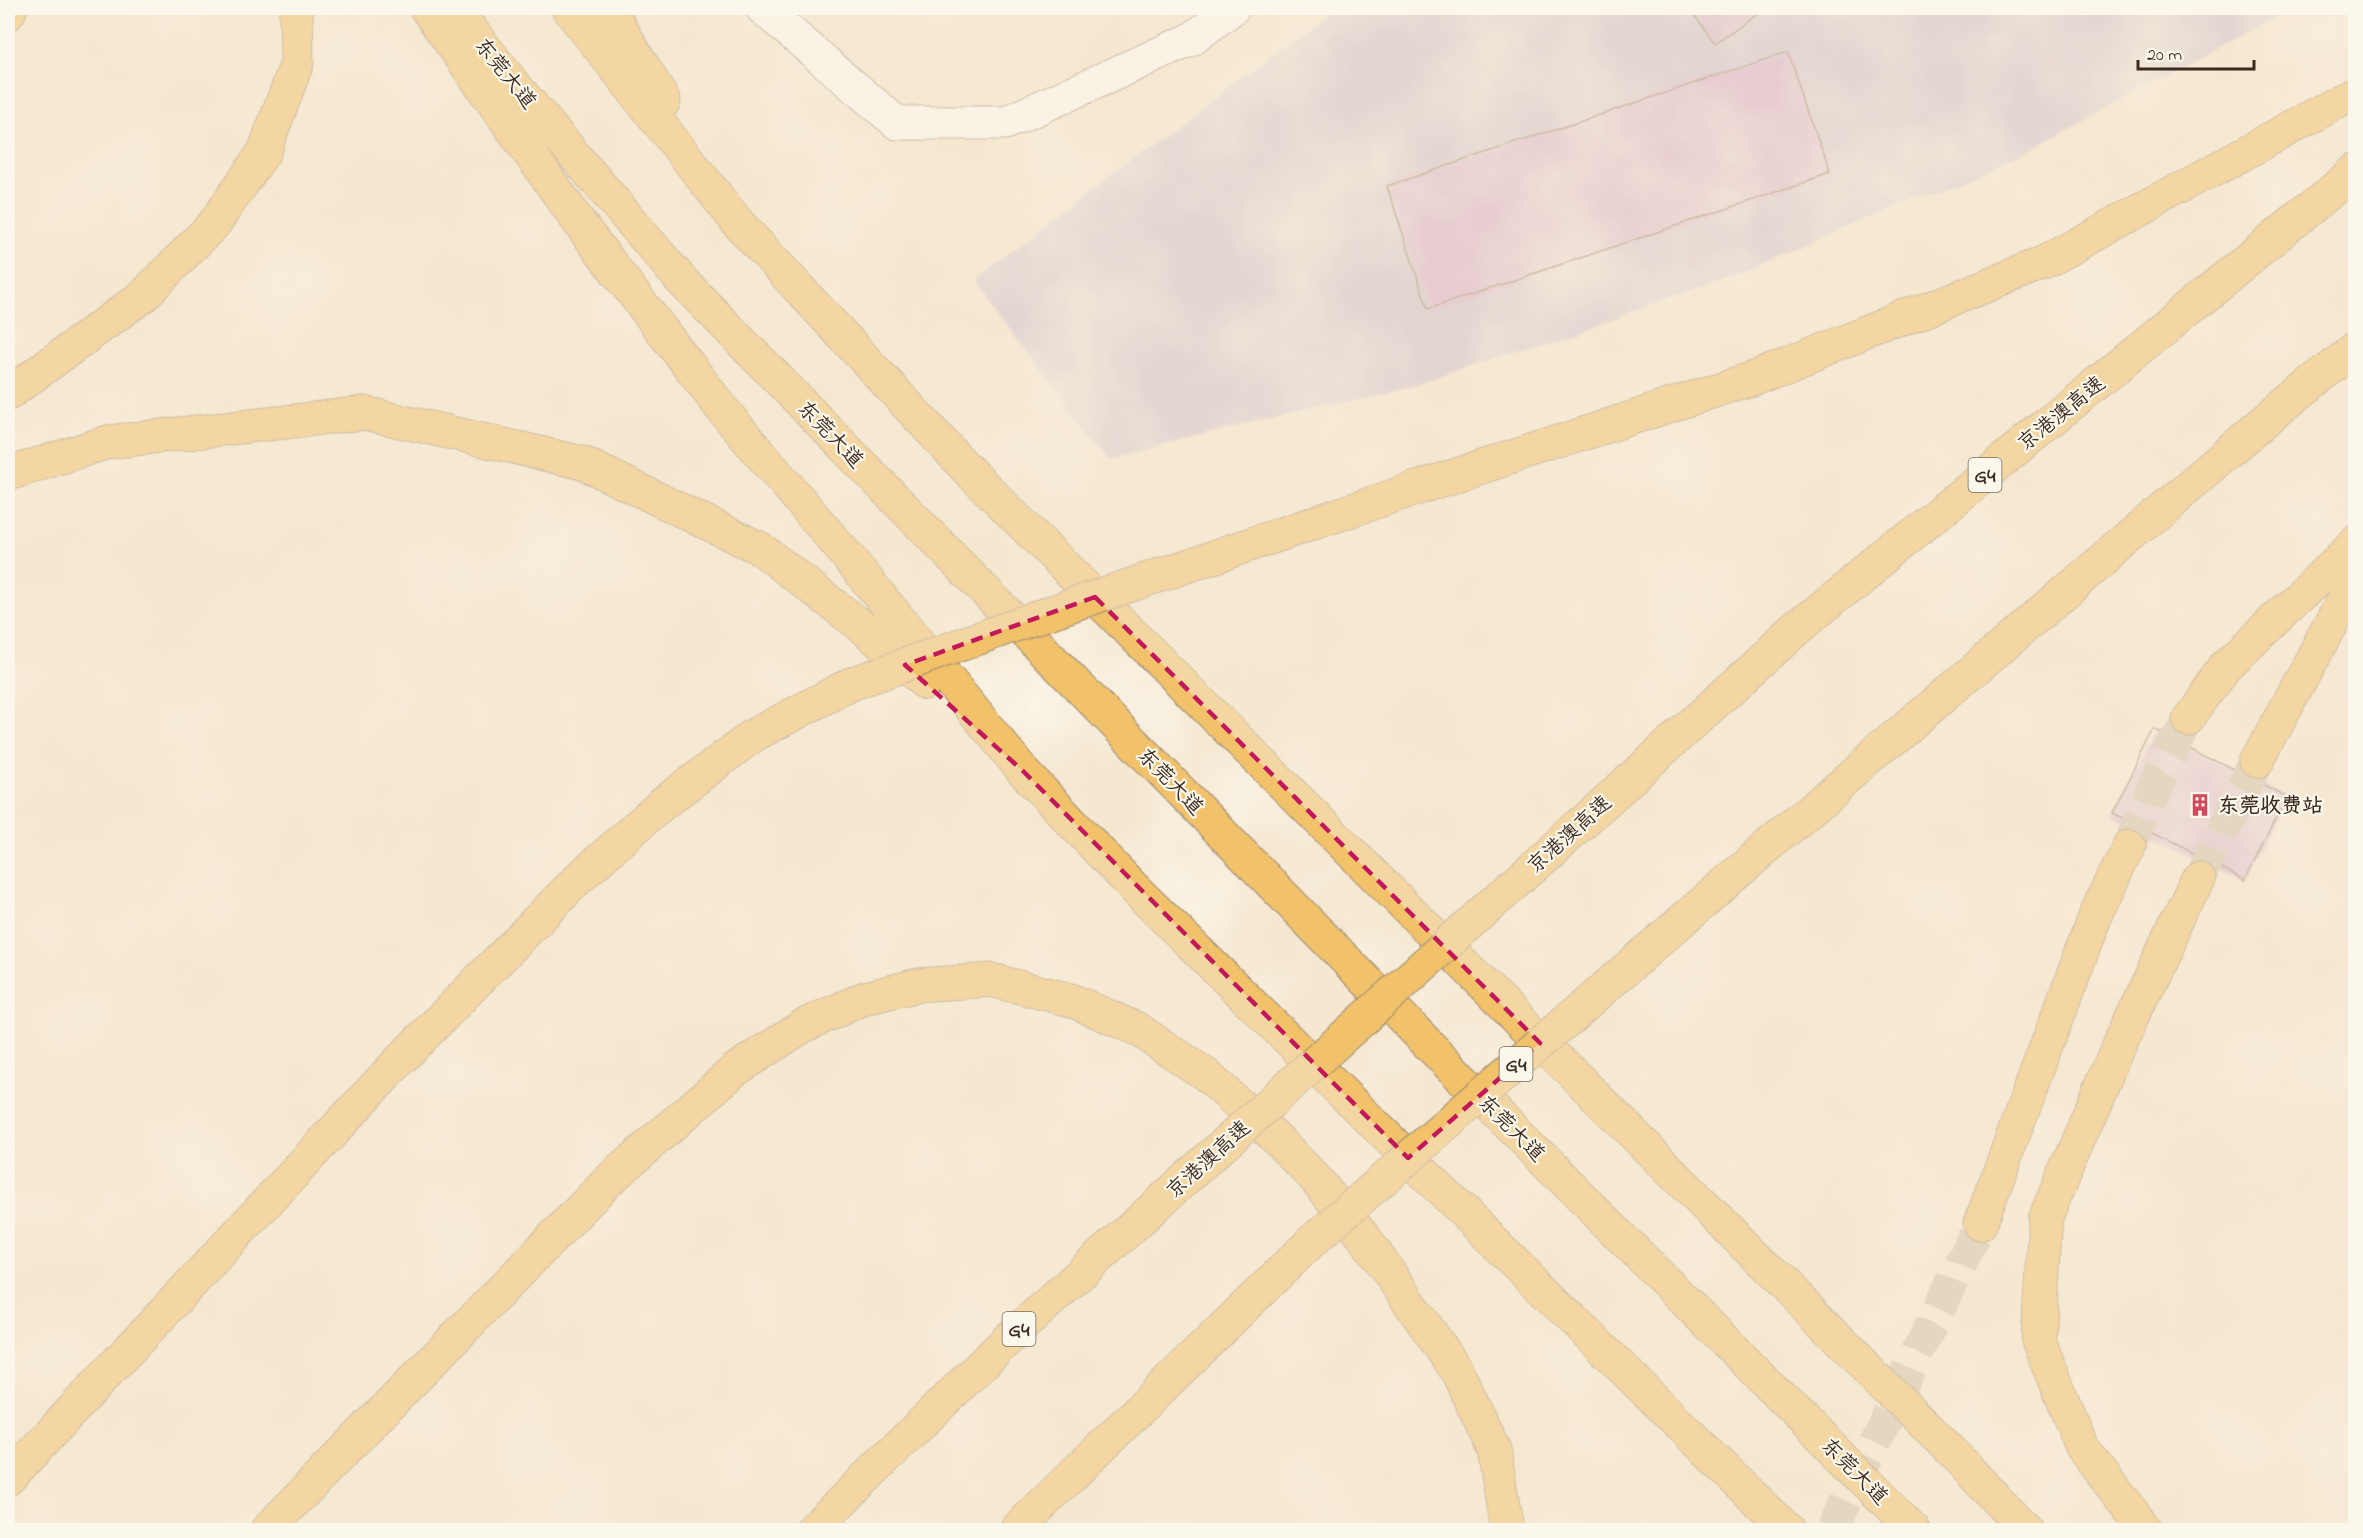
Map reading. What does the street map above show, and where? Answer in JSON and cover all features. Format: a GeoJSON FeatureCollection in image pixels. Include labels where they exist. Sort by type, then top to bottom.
{"type":"FeatureCollection","features":[{"type":"Feature","properties":{"kind":"highway"},"geometry":{"type":"LineString","coordinates":[[8,14],[11,8]]}},
{"type":"Feature","properties":{"kind":"highway"},"geometry":{"type":"LineString","coordinates":[[8,393],[143,296],[214,224],[264,152],[297,63],[296,8]]}},
{"type":"Feature","properties":{"kind":"highway"},"geometry":{"type":"LineString","coordinates":[[426,8],[583,228],[716,400],[1023,771],[1133,887],[1787,1530]]}},
{"type":"Feature","properties":{"kind":"highway","name":"东莞大道"},"geometry":{"type":"LineString","coordinates":[[454,8],[515,86],[682,281],[1426,1041],[1914,1530]]}},
{"type":"Feature","properties":{"kind":"highway"},"geometry":{"type":"LineString","coordinates":[[568,8],[738,223],[963,465],[1953,1453],[2025,1530]]}},
{"type":"Feature","properties":{"kind":"highway"},"geometry":{"type":"LineString","coordinates":[[608,8],[738,223]]}},
{"type":"Feature","properties":{"kind":"highway"},"geometry":{"type":"LineString","coordinates":[[8,1479],[400,1060],[578,879],[662,804],[754,735],[851,684],[1057,610],[1405,492],[1754,378],[2043,263],[2355,92]]}},
{"type":"Feature","properties":{"kind":"highway","name":"京港澳高速"},"geometry":{"type":"LineString","coordinates":[[812,1530],[1006,1341],[1798,628],[2355,171]]}},
{"type":"Feature","properties":{"kind":"highway","name":"G4"},"geometry":{"type":"LineString","coordinates":[[1016,1530],[1311,1242],[2266,420],[2355,348]]}},
{"type":"Feature","properties":{"kind":"highway"},"geometry":{"type":"LineString","coordinates":[[8,474],[108,442],[365,413],[583,463],[761,549],[865,629],[1023,771]]}},
{"type":"Feature","properties":{"kind":"highway"},"geometry":{"type":"LineString","coordinates":[[2188,718],[2226,666],[2355,543]]}},
{"type":"Feature","properties":{"kind":"highway"},"geometry":{"type":"LineString","coordinates":[[2257,761],[2355,577]]}},
{"type":"Feature","properties":{"kind":"highway"},"geometry":{"type":"LineString","coordinates":[[1980,1224],[2095,917],[2129,846]]}},
{"type":"Feature","properties":{"kind":"highway"},"geometry":{"type":"LineString","coordinates":[[2146,1530],[2082,1448],[2038,1340],[2045,1218],[2118,1047],[2198,878]]}},
{"type":"Feature","properties":{"kind":"highway"},"geometry":{"type":"LineString","coordinates":[[267,1530],[608,1180],[735,1070],[803,1026],[865,998],[918,985],[991,980],[1071,1000],[1139,1030],[1204,1074],[1273,1135],[1313,1176],[1367,1240],[1457,1371],[1494,1450],[1507,1530]]}},
{"type":"Feature","properties":{"kind":"street"},"geometry":{"type":"LineString","coordinates":[[762,8],[897,123],[1005,123],[1192,39],[1233,8]]}},
{"type":"Feature","properties":{"kind":"highlighted area"},"geometry":{"type":"Polygon","coordinates":[[[1095,597],[1540,1043],[1408,1158],[1023,771],[905,665],[1095,597]]]}},
{"type":"Feature","properties":{"kind":"shaded area"},"geometry":{"type":"Polygon","coordinates":[[[1331,8],[2293,8],[2028,150],[1731,279],[1425,382],[1111,459],[973,280],[1331,8]]]}},
{"type":"Feature","properties":{"kind":"building"},"geometry":{"type":"Polygon","coordinates":[[[1689,8],[1765,8],[1715,43],[1689,8]]]}},
{"type":"Feature","properties":{"kind":"building"},"geometry":{"type":"Polygon","coordinates":[[[1788,52],[1830,174],[1428,309],[1387,186],[1788,52]]]}},
{"type":"Feature","properties":{"kind":"building","name":"东莞收费站"},"geometry":{"type":"Polygon","coordinates":[[[2155,729],[2287,797],[2245,880],[2112,813],[2155,729]]]}},
{"type":"Feature","properties":{"kind":"tunnel"},"geometry":{"type":"LineString","coordinates":[[2129,846],[2153,788],[2188,718]]}},
{"type":"Feature","properties":{"kind":"tunnel"},"geometry":{"type":"LineString","coordinates":[[2198,878],[2257,761]]}},
{"type":"Feature","properties":{"kind":"tunnel"},"geometry":{"type":"LineString","coordinates":[[1832,1530],[1980,1224]]}},
{"type":"Feature","properties":{"kind":"place","name":"东莞收费站"},"geometry":{"type":"Point","coordinates":[2200,805]}}]}
